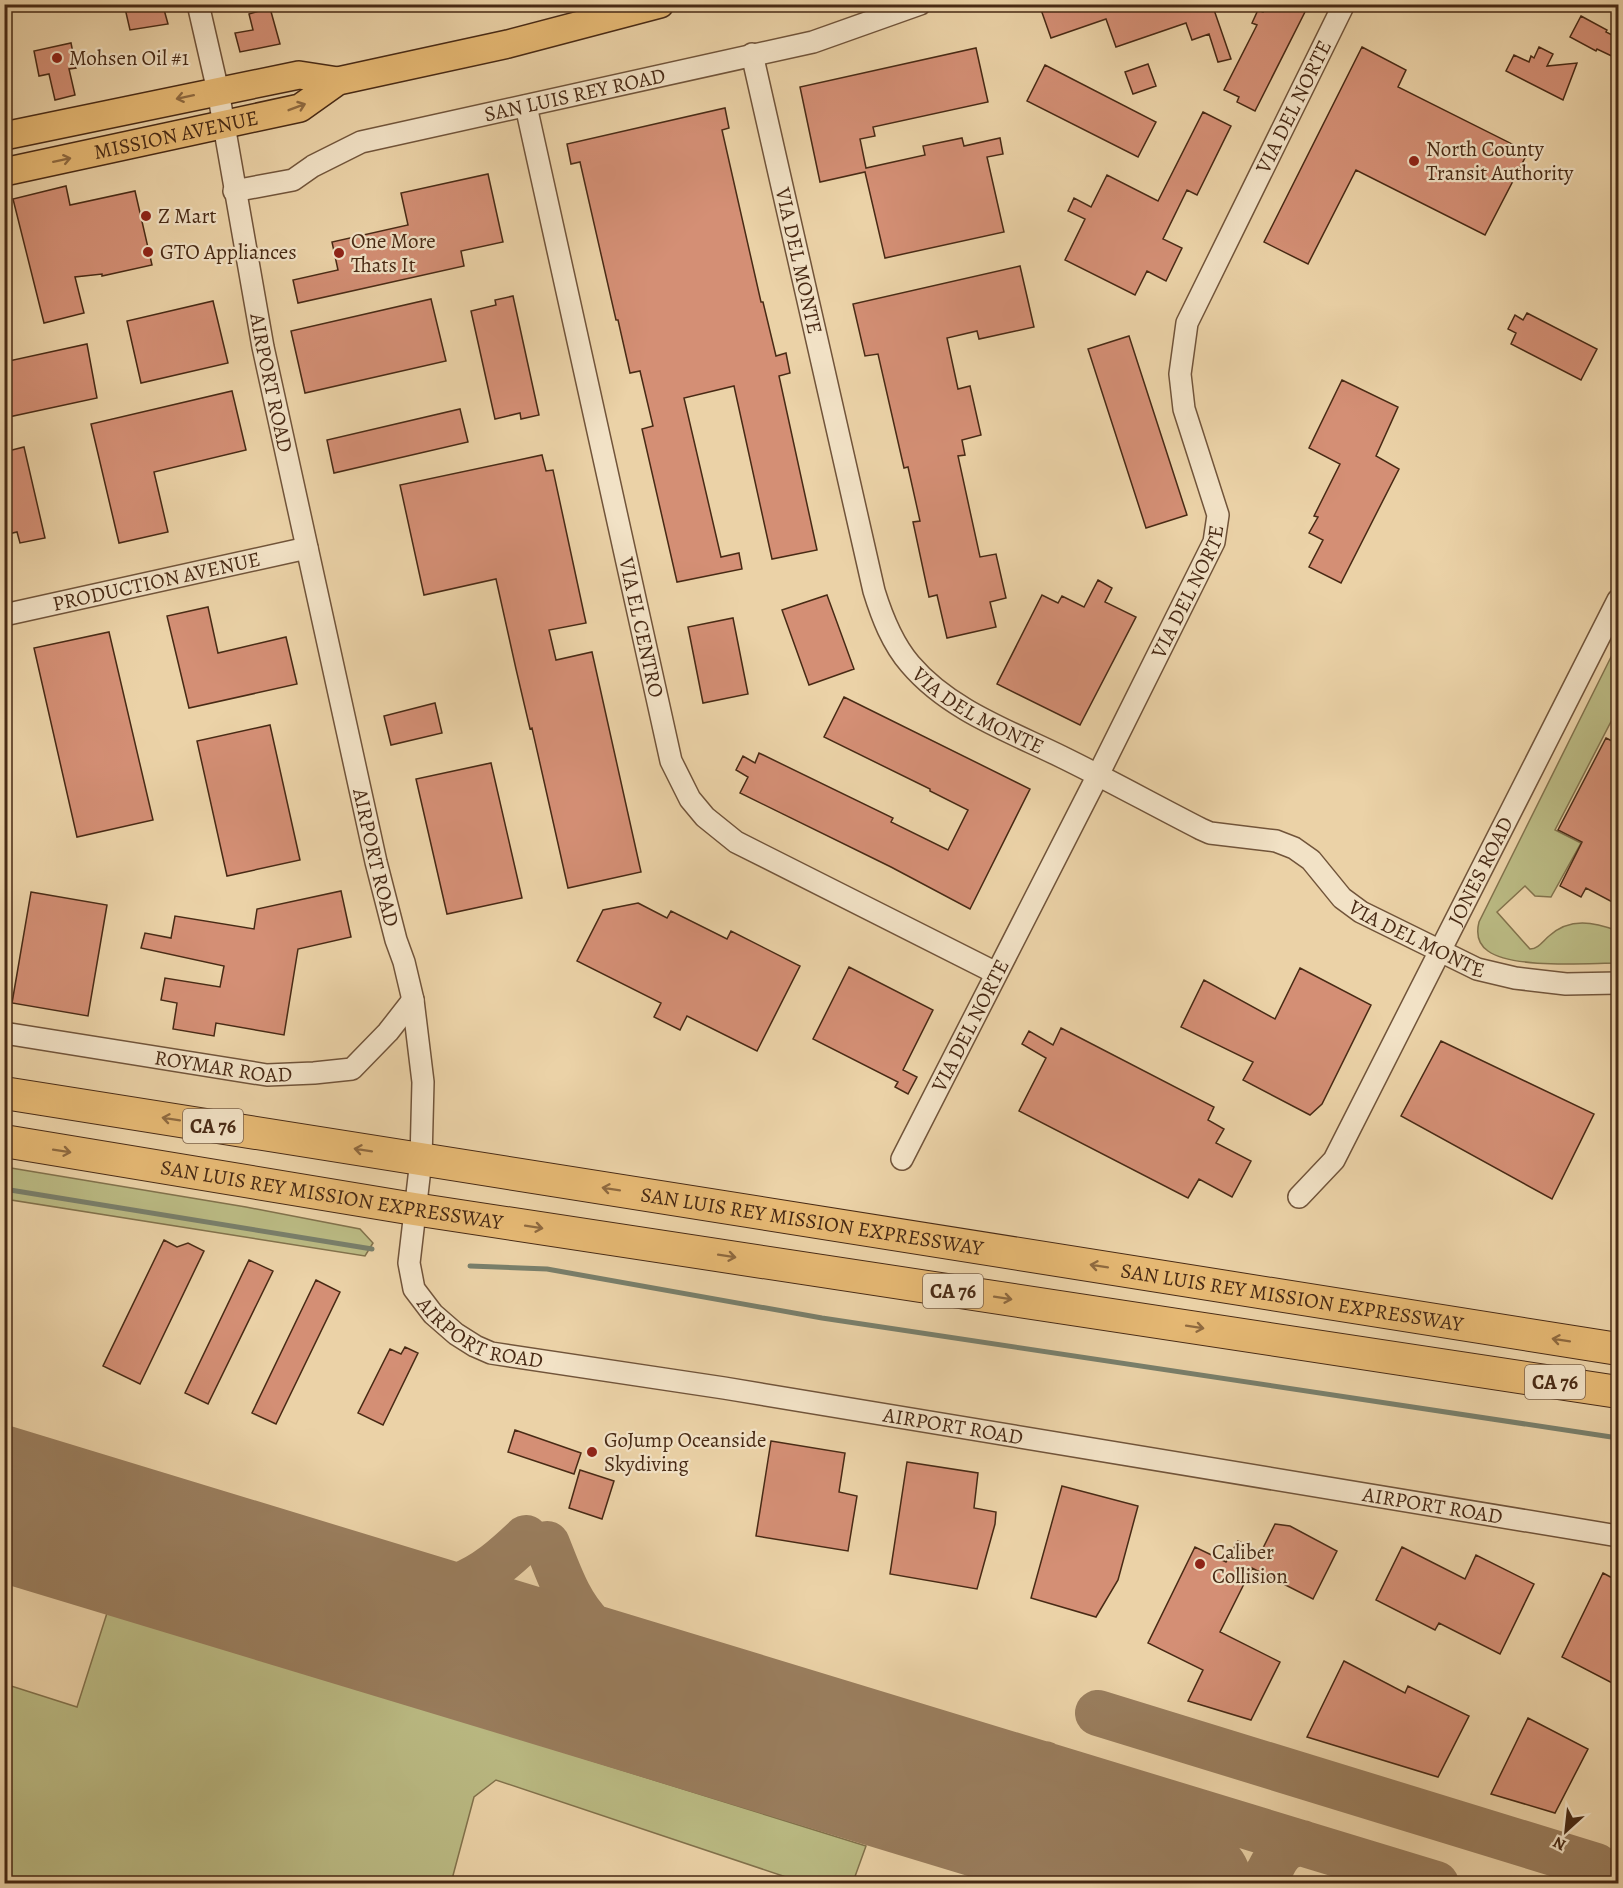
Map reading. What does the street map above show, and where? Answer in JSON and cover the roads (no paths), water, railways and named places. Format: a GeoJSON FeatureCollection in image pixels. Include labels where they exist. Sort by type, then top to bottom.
{"type":"FeatureCollection","features":[{"type":"Feature","properties":{"kind":"highway","name":"SAN LUIS REY MISSION EXPRESSWAY"},"geometry":{"type":"LineString","coordinates":[[4,1093],[1618,1349]]}},
{"type":"Feature","properties":{"kind":"highway","name":"SAN LUIS REY MISSION EXPRESSWAY"},"geometry":{"type":"LineString","coordinates":[[4,1141],[414,1209],[1618,1392]]}},
{"type":"Feature","properties":{"kind":"main road","name":"MISSION AVENUE"},"geometry":{"type":"LineString","coordinates":[[4,136],[299,75],[338,81],[508,44],[660,4]]}},
{"type":"Feature","properties":{"kind":"main road","name":"MISSION AVENUE"},"geometry":{"type":"LineString","coordinates":[[4,172],[300,108],[338,81]]}},
{"type":"Feature","properties":{"kind":"street","name":"AIRPORT ROAD"},"geometry":{"type":"LineString","coordinates":[[198,4],[218,91],[262,347],[376,862],[404,962],[412,1000],[423,1082],[421,1160],[409,1263],[414,1289],[433,1314],[456,1334],[491,1353],[724,1388],[1618,1536]]}},
{"type":"Feature","properties":{"kind":"street","name":"SAN LUIS REY ROAD"},"geometry":{"type":"LineString","coordinates":[[234,191],[293,180],[313,165],[361,142],[813,42],[920,4]]}},
{"type":"Feature","properties":{"kind":"street","name":"VIA DEL NORTE"},"geometry":{"type":"LineString","coordinates":[[902,1159],[1214,542],[1218,515],[1184,409],[1180,374],[1187,323],[1344,4]]}},
{"type":"Feature","properties":{"kind":"street","name":"VIA DEL MONTE"},"geometry":{"type":"LineString","coordinates":[[752,54],[874,591],[886,627],[910,664],[941,694],[966,710],[1210,833],[1276,841],[1294,848],[1311,860],[1342,898],[1361,912],[1477,969],[1515,978],[1566,984],[1618,983]]}},
{"type":"Feature","properties":{"kind":"street","name":"VIA EL CENTRO"},"geometry":{"type":"LineString","coordinates":[[526,106],[671,761],[690,799],[705,818],[736,842],[996,973]]}},
{"type":"Feature","properties":{"kind":"street","name":"PRODUCTION AVENUE"},"geometry":{"type":"LineString","coordinates":[[4,615],[307,548]]}},
{"type":"Feature","properties":{"kind":"street","name":"JONES ROAD"},"geometry":{"type":"LineString","coordinates":[[1299,1197],[1334,1160],[1618,600]]}},
{"type":"Feature","properties":{"kind":"street","name":"ROYMAR ROAD"},"geometry":{"type":"LineString","coordinates":[[4,1033],[267,1075],[314,1073],[352,1069],[388,1032],[412,1000]]}},
{"type":"Feature","properties":{"kind":"waterway"},"geometry":{"type":"LineString","coordinates":[[4,1189],[372,1249]]}},
{"type":"Feature","properties":{"kind":"waterway"},"geometry":{"type":"LineString","coordinates":[[470,1266],[547,1269],[822,1318],[1618,1438]]}},
{"type":"Feature","properties":{"kind":"place","name":"Mohsen Oil #1"},"geometry":{"type":"Point","coordinates":[57,58]}},
{"type":"Feature","properties":{"kind":"place","name":"North County Transit Authority"},"geometry":{"type":"Point","coordinates":[1414,161]}},
{"type":"Feature","properties":{"kind":"place","name":"Z Mart"},"geometry":{"type":"Point","coordinates":[146,216]}},
{"type":"Feature","properties":{"kind":"place","name":"GTO Appliances"},"geometry":{"type":"Point","coordinates":[148,252]}},
{"type":"Feature","properties":{"kind":"place","name":"One More Thats It"},"geometry":{"type":"Point","coordinates":[339,253]}},
{"type":"Feature","properties":{"kind":"place","name":"GoJump Oceanside Skydiving"},"geometry":{"type":"Point","coordinates":[592,1452]}},
{"type":"Feature","properties":{"kind":"place","name":"Caliber Collision"},"geometry":{"type":"Point","coordinates":[1200,1564]}}]}
